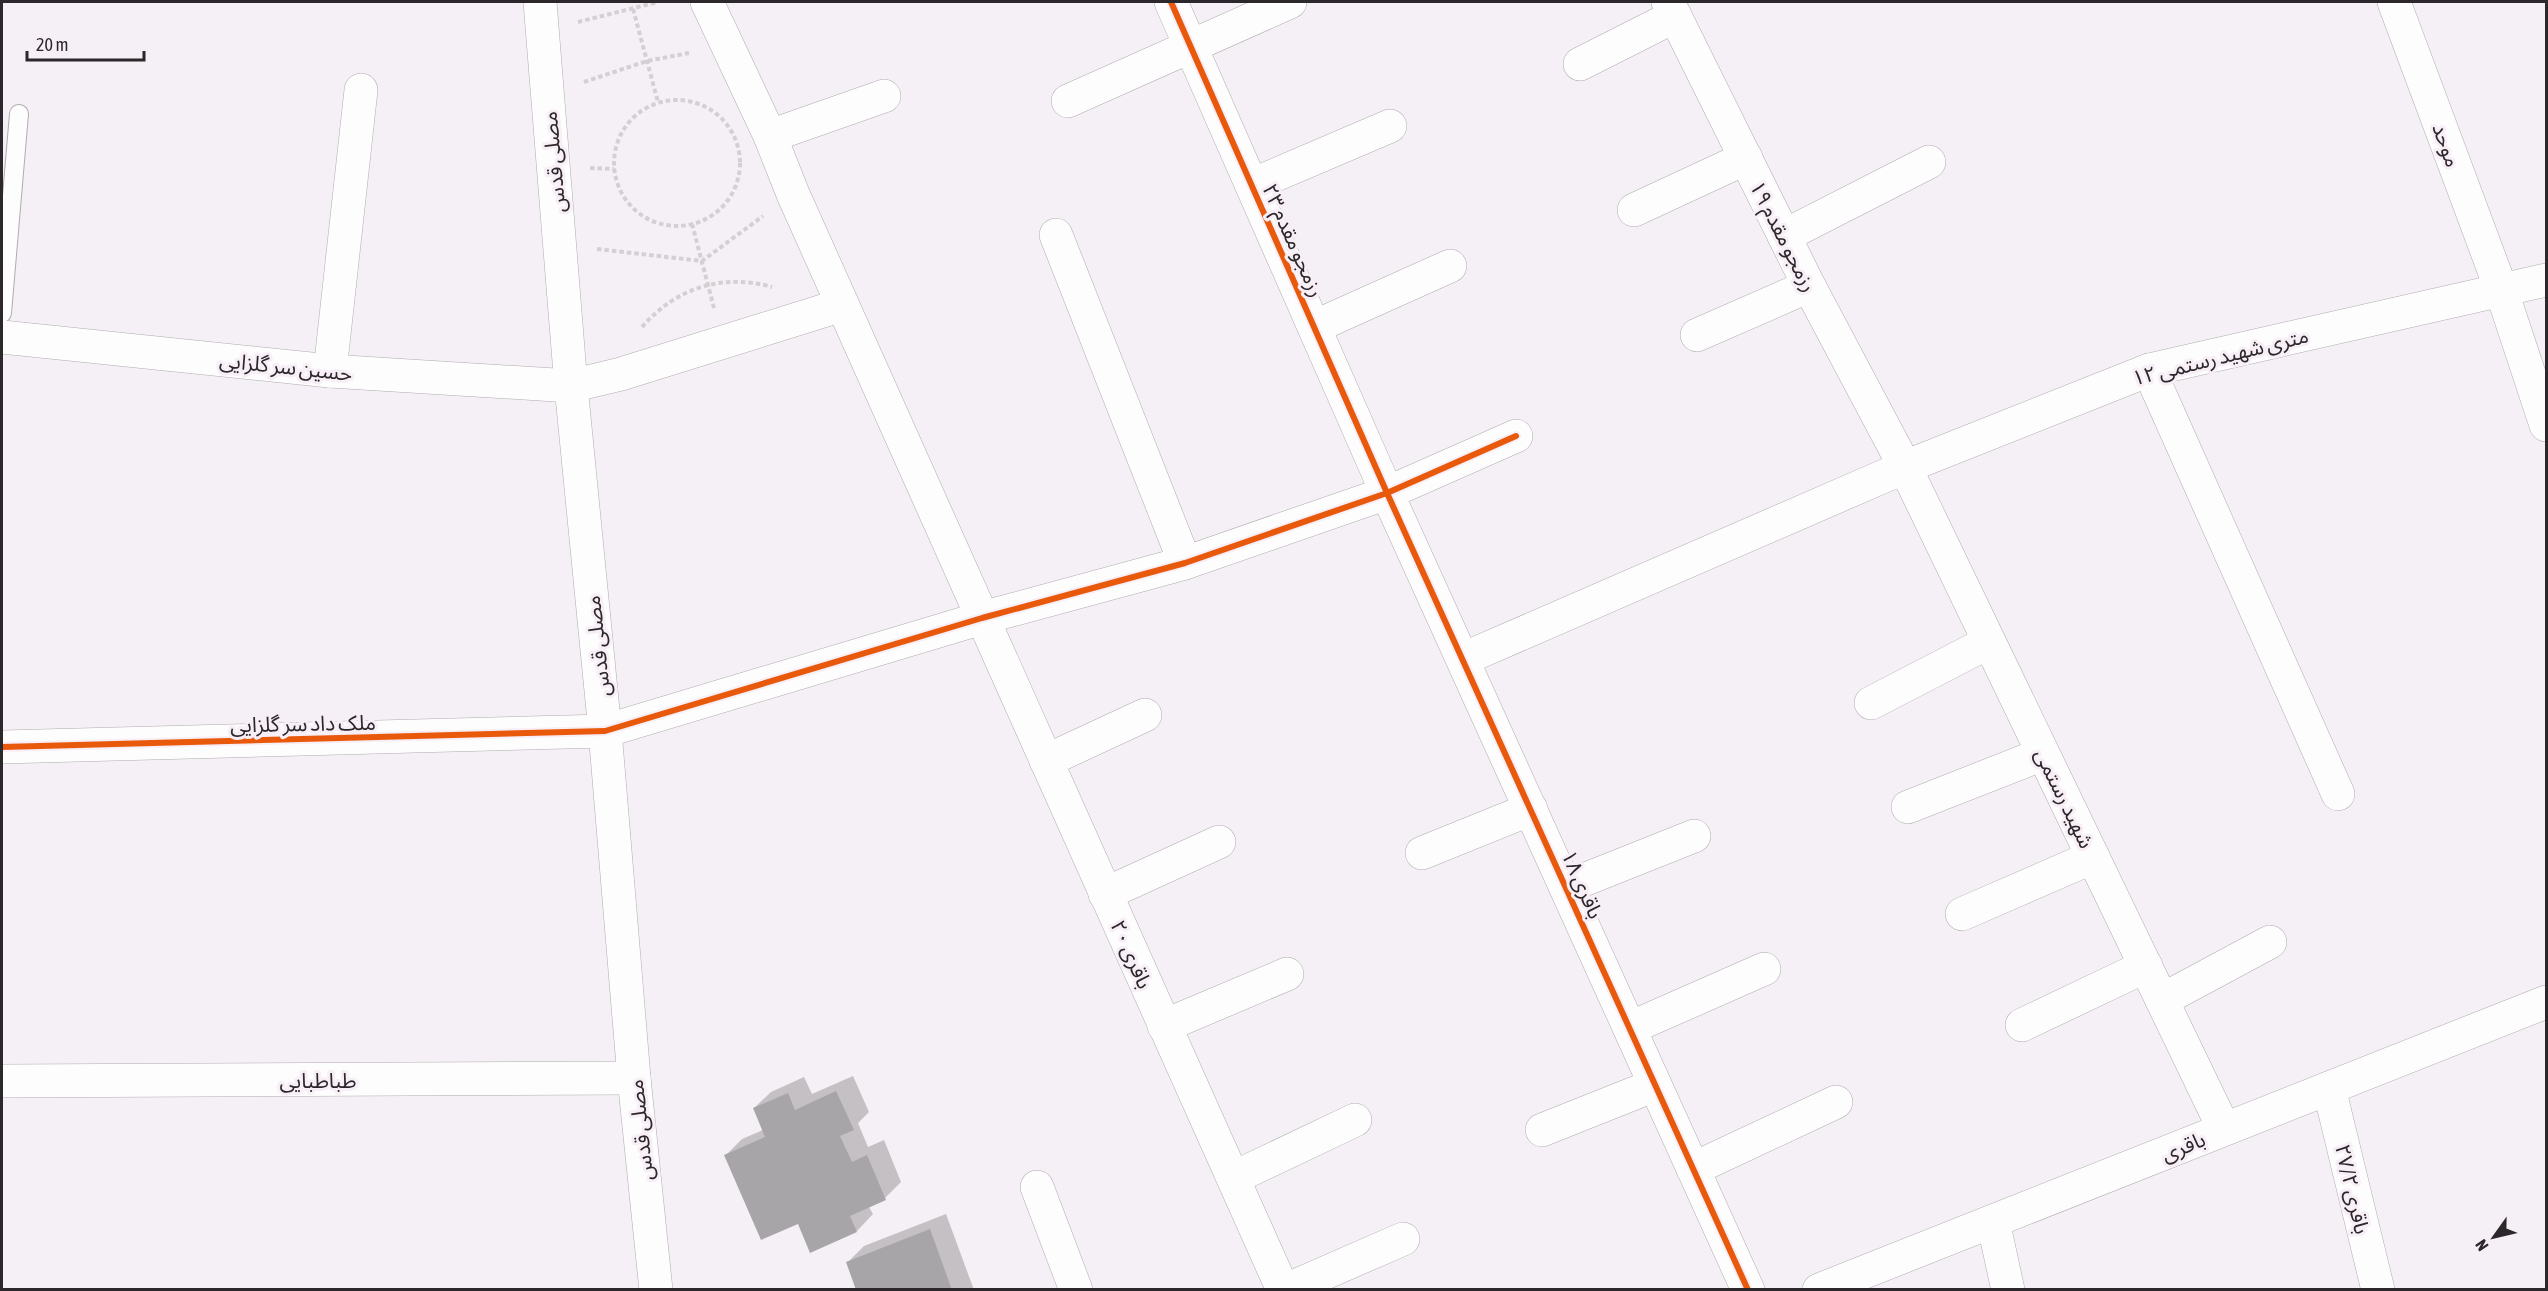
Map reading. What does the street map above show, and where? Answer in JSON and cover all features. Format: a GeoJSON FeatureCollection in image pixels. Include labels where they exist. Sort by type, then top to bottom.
{"type":"FeatureCollection","features":[{"type":"Feature","properties":{"kind":"street","name":"باقری ۲۰"},"geometry":{"type":"LineString","coordinates":[[707,2],[770,136],[792,194],[1284,1290]]}},
{"type":"Feature","properties":{"kind":"street","name":"رزمجو مقدم ۲۳"},"geometry":{"type":"LineString","coordinates":[[1171,2],[1387,492]]}},
{"type":"Feature","properties":{"kind":"street"},"geometry":{"type":"LineString","coordinates":[[1068,101],[1290,2]]}},
{"type":"Feature","properties":{"kind":"street","name":"موحد"},"geometry":{"type":"LineString","coordinates":[[2394,2],[2501,289],[2547,425]]}},
{"type":"Feature","properties":{"kind":"street"},"geometry":{"type":"LineString","coordinates":[[1580,64],[1672,9]]}},
{"type":"Feature","properties":{"kind":"street","name":"رزمجو مقدم ۱۹"},"geometry":{"type":"LineString","coordinates":[[1672,9],[1809,286],[1905,467]]}},
{"type":"Feature","properties":{"kind":"street","name":"مصلی قدس"},"geometry":{"type":"LineString","coordinates":[[541,16],[571,386],[606,731],[634,1078],[656,1290]]}},
{"type":"Feature","properties":{"kind":"street"},"geometry":{"type":"LineString","coordinates":[[330,371],[361,90]]}},
{"type":"Feature","properties":{"kind":"street"},"geometry":{"type":"LineString","coordinates":[[770,136],[884,96]]}},
{"type":"Feature","properties":{"kind":"street"},"geometry":{"type":"LineString","coordinates":[[1252,185],[1390,126]]}},
{"type":"Feature","properties":{"kind":"street"},"geometry":{"type":"LineString","coordinates":[[1634,210],[1746,158]]}},
{"type":"Feature","properties":{"kind":"street"},"geometry":{"type":"LineString","coordinates":[[1784,236],[1929,162]]}},
{"type":"Feature","properties":{"kind":"street"},"geometry":{"type":"LineString","coordinates":[[1056,236],[1185,563]]}},
{"type":"Feature","properties":{"kind":"street"},"geometry":{"type":"LineString","coordinates":[[1314,327],[1450,266]]}},
{"type":"Feature","properties":{"kind":"street","name":"۱۲ متری شهید رستمی"},"geometry":{"type":"LineString","coordinates":[[1462,659],[1905,467],[2149,370],[2547,280]]}},
{"type":"Feature","properties":{"kind":"street"},"geometry":{"type":"LineString","coordinates":[[1697,335],[1809,286]]}},
{"type":"Feature","properties":{"kind":"street","name":"حسین سر گلزایی"},"geometry":{"type":"LineString","coordinates":[[2,337],[330,371],[571,386],[621,374],[843,305]]}},
{"type":"Feature","properties":{"kind":"street"},"geometry":{"type":"LineString","coordinates":[[2149,370],[2338,794]]}},
{"type":"Feature","properties":{"kind":"street","name":"ملک داد سر گلزایی"},"geometry":{"type":"LineString","coordinates":[[2,747],[606,731],[982,618],[1185,563],[1387,492],[1516,436]]}},
{"type":"Feature","properties":{"kind":"street","name":"شهید رستمی"},"geometry":{"type":"LineString","coordinates":[[1905,467],[2224,1130]]}},
{"type":"Feature","properties":{"kind":"street","name":"باقری ۱۸"},"geometry":{"type":"LineString","coordinates":[[1387,492],[1748,1290]]}},
{"type":"Feature","properties":{"kind":"street"},"geometry":{"type":"LineString","coordinates":[[1871,703],[1989,642]]}},
{"type":"Feature","properties":{"kind":"street"},"geometry":{"type":"LineString","coordinates":[[1046,761],[1145,716]]}},
{"type":"Feature","properties":{"kind":"street"},"geometry":{"type":"LineString","coordinates":[[1908,807],[2043,754]]}},
{"type":"Feature","properties":{"kind":"street"},"geometry":{"type":"LineString","coordinates":[[1422,853],[1531,810]]}},
{"type":"Feature","properties":{"kind":"street"},"geometry":{"type":"LineString","coordinates":[[1566,887],[1694,837]]}},
{"type":"Feature","properties":{"kind":"street"},"geometry":{"type":"LineString","coordinates":[[1105,894],[1219,842]]}},
{"type":"Feature","properties":{"kind":"street"},"geometry":{"type":"LineString","coordinates":[[1962,914],[2093,856]]}},
{"type":"Feature","properties":{"kind":"street"},"geometry":{"type":"LineString","coordinates":[[2162,1000],[2270,942]]}},
{"type":"Feature","properties":{"kind":"street"},"geometry":{"type":"LineString","coordinates":[[2022,1025],[2146,966]]}},
{"type":"Feature","properties":{"kind":"street"},"geometry":{"type":"LineString","coordinates":[[1630,1028],[1764,969]]}},
{"type":"Feature","properties":{"kind":"street"},"geometry":{"type":"LineString","coordinates":[[1164,1026],[1287,974]]}},
{"type":"Feature","properties":{"kind":"street","name":"باقری"},"geometry":{"type":"LineString","coordinates":[[1819,1290],[2547,1002]]}},
{"type":"Feature","properties":{"kind":"street","name":"طباطبایی"},"geometry":{"type":"LineString","coordinates":[[2,1081],[634,1078]]}},
{"type":"Feature","properties":{"kind":"street"},"geometry":{"type":"LineString","coordinates":[[1542,1130],[1655,1085]]}},
{"type":"Feature","properties":{"kind":"street","name":"باقری ۲۷/۲"},"geometry":{"type":"LineString","coordinates":[[2329,1088],[2378,1290]]}},
{"type":"Feature","properties":{"kind":"street"},"geometry":{"type":"LineString","coordinates":[[1693,1168],[1836,1102]]}},
{"type":"Feature","properties":{"kind":"street"},"geometry":{"type":"LineString","coordinates":[[1233,1178],[1355,1120]]}},
{"type":"Feature","properties":{"kind":"street"},"geometry":{"type":"LineString","coordinates":[[1037,1187],[1076,1290]]}},
{"type":"Feature","properties":{"kind":"street"},"geometry":{"type":"LineString","coordinates":[[1993,1221],[2008,1290]]}},
{"type":"Feature","properties":{"kind":"street"},"geometry":{"type":"LineString","coordinates":[[1284,1290],[1403,1239]]}},
{"type":"Feature","properties":{"kind":"lane"},"geometry":{"type":"LineString","coordinates":[[2,313],[20,114]]}},
{"type":"Feature","properties":{"kind":"path"},"geometry":{"type":"LineString","coordinates":[[541,16],[633,9],[658,2]]}},
{"type":"Feature","properties":{"kind":"path"},"geometry":{"type":"LineString","coordinates":[[633,9],[658,102]]}},
{"type":"Feature","properties":{"kind":"path"},"geometry":{"type":"LineString","coordinates":[[547,95],[647,61],[690,52]]}},
{"type":"Feature","properties":{"kind":"path"},"geometry":{"type":"LineString","coordinates":[[679,100],[699,104],[717,114],[731,130],[738,150],[740,169],[735,188],[725,204],[710,217],[692,224],[670,226],[650,220],[632,208],[619,190],[614,169],[615,147],[624,128],[639,111],[658,102],[679,100]]}},
{"type":"Feature","properties":{"kind":"path"},"geometry":{"type":"LineString","coordinates":[[559,245],[702,261],[792,194]]}},
{"type":"Feature","properties":{"kind":"path"},"geometry":{"type":"LineString","coordinates":[[692,224],[723,341]]}},
{"type":"Feature","properties":{"kind":"building"},"geometry":{"type":"Polygon","coordinates":[[[836,1091],[854,1130],[840,1136],[852,1162],[867,1155],[886,1200],[850,1216],[857,1232],[810,1253],[798,1224],[761,1240],[724,1155],[765,1137],[753,1108],[788,1093],[795,1110],[836,1091]]]}},
{"type":"Feature","properties":{"kind":"building"},"geometry":{"type":"Polygon","coordinates":[[[930,1229],[952,1290],[856,1290],[846,1262],[930,1229]]]}},
{"type":"Feature","properties":{"kind":"cycle path"},"geometry":{"type":"LineString","coordinates":[[1171,2],[1387,493],[1748,1290]]}},
{"type":"Feature","properties":{"kind":"cycle path"},"geometry":{"type":"LineString","coordinates":[[2,747],[605,731],[982,618],[1185,563],[1387,493],[1516,436]]}}]}
